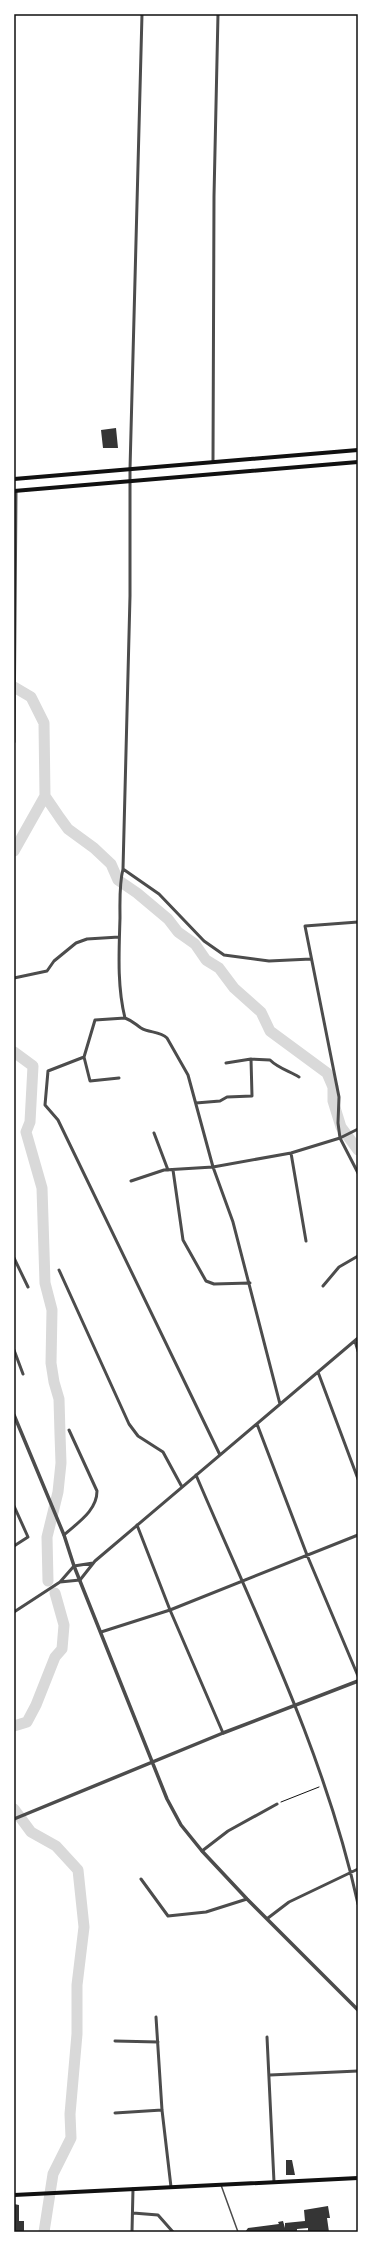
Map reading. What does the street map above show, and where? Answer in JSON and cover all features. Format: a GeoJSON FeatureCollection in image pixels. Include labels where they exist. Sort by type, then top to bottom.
{"type":"FeatureCollection","features":[{"type":"Feature","properties":{"kind":"main road"},"geometry":{"type":"LineString","coordinates":[[14,478],[358,450]]}},
{"type":"Feature","properties":{"kind":"main road"},"geometry":{"type":"LineString","coordinates":[[15,491],[358,462]]}},
{"type":"Feature","properties":{"kind":"main road"},"geometry":{"type":"LineString","coordinates":[[14,2195],[358,2178]]}},
{"type":"Feature","properties":{"kind":"street"},"geometry":{"type":"LineString","coordinates":[[125,1018],[120,1000],[119,937],[120,887],[123,869],[131,481],[130,469],[142,14]]}},
{"type":"Feature","properties":{"kind":"street"},"geometry":{"type":"LineString","coordinates":[[213,462],[214,196],[218,14]]}},
{"type":"Feature","properties":{"kind":"street"},"geometry":{"type":"LineString","coordinates":[[14,742],[16,701],[15,491]]}},
{"type":"Feature","properties":{"kind":"street"},"geometry":{"type":"LineString","coordinates":[[123,869],[159,894],[204,940],[224,955],[269,961],[311,959]]}},
{"type":"Feature","properties":{"kind":"street"},"geometry":{"type":"LineString","coordinates":[[358,922],[305,926],[339,1097],[338,1123],[340,1138],[358,1173]]}},
{"type":"Feature","properties":{"kind":"street"},"geometry":{"type":"LineString","coordinates":[[14,978],[47,971],[54,961],[76,943],[87,939],[119,937]]}},
{"type":"Feature","properties":{"kind":"street"},"geometry":{"type":"LineString","coordinates":[[119,1078],[90,1081],[84,1057],[95,1020],[125,1018],[136,1022],[142,1028],[163,1034],[168,1038],[188,1075],[213,1167],[233,1222],[250,1283],[280,1404]]}},
{"type":"Feature","properties":{"kind":"street"},"geometry":{"type":"LineString","coordinates":[[84,1057],[48,1071],[45,1105],[58,1120],[220,1455]]}},
{"type":"Feature","properties":{"kind":"street"},"geometry":{"type":"LineString","coordinates":[[196,1103],[220,1101],[227,1097],[252,1096],[251,1059]]}},
{"type":"Feature","properties":{"kind":"street"},"geometry":{"type":"LineString","coordinates":[[226,1063],[251,1059],[270,1060],[276,1066],[286,1069],[299,1077]]}},
{"type":"Feature","properties":{"kind":"street"},"geometry":{"type":"LineString","coordinates":[[131,1181],[168,1170],[213,1167],[292,1153],[340,1138],[358,1129]]}},
{"type":"Feature","properties":{"kind":"street"},"geometry":{"type":"LineString","coordinates":[[154,1133],[168,1170]]}},
{"type":"Feature","properties":{"kind":"street"},"geometry":{"type":"LineString","coordinates":[[292,1153],[306,1241]]}},
{"type":"Feature","properties":{"kind":"street"},"geometry":{"type":"LineString","coordinates":[[173,1170],[182,1240],[206,1281],[214,1284],[250,1283]]}},
{"type":"Feature","properties":{"kind":"street"},"geometry":{"type":"LineString","coordinates":[[323,1286],[339,1267],[358,1256]]}},
{"type":"Feature","properties":{"kind":"street"},"geometry":{"type":"LineString","coordinates":[[14,1258],[28,1287]]}},
{"type":"Feature","properties":{"kind":"street"},"geometry":{"type":"LineString","coordinates":[[59,1270],[129,1424],[138,1436],[163,1452],[182,1487]]}},
{"type":"Feature","properties":{"kind":"street"},"geometry":{"type":"LineString","coordinates":[[60,1582],[80,1580],[93,1563],[358,1338]]}},
{"type":"Feature","properties":{"kind":"street"},"geometry":{"type":"LineString","coordinates":[[355,1341],[358,1351]]}},
{"type":"Feature","properties":{"kind":"street"},"geometry":{"type":"LineString","coordinates":[[14,1350],[23,1374]]}},
{"type":"Feature","properties":{"kind":"street"},"geometry":{"type":"LineString","coordinates":[[318,1372],[358,1479]]}},
{"type":"Feature","properties":{"kind":"street"},"geometry":{"type":"LineString","coordinates":[[14,1415],[64,1535],[74,1566],[167,1799],[181,1825],[202,1851],[247,1899],[268,1918],[358,2010]]}},
{"type":"Feature","properties":{"kind":"street"},"geometry":{"type":"LineString","coordinates":[[257,1424],[307,1555],[358,1676]]}},
{"type":"Feature","properties":{"kind":"street"},"geometry":{"type":"LineString","coordinates":[[64,1535],[93,1508],[97,1498],[97,1492],[69,1430]]}},
{"type":"Feature","properties":{"kind":"street"},"geometry":{"type":"LineString","coordinates":[[196,1475],[295,1705],[324,1786],[351,1873],[358,1904]]}},
{"type":"Feature","properties":{"kind":"street"},"geometry":{"type":"LineString","coordinates":[[14,1506],[28,1538],[14,1546]]}},
{"type":"Feature","properties":{"kind":"street"},"geometry":{"type":"LineString","coordinates":[[138,1525],[170,1610],[223,1733]]}},
{"type":"Feature","properties":{"kind":"street"},"geometry":{"type":"LineString","coordinates":[[100,1632],[170,1610],[358,1535]]}},
{"type":"Feature","properties":{"kind":"street"},"geometry":{"type":"LineString","coordinates":[[14,1612],[60,1582],[74,1566],[93,1563]]}},
{"type":"Feature","properties":{"kind":"street"},"geometry":{"type":"LineString","coordinates":[[14,1819],[223,1733],[358,1681]]}},
{"type":"Feature","properties":{"kind":"street"},"geometry":{"type":"LineString","coordinates":[[202,1851],[228,1831],[277,1804]]}},
{"type":"Feature","properties":{"kind":"street"},"geometry":{"type":"LineString","coordinates":[[268,1918],[289,1902],[358,1869]]}},
{"type":"Feature","properties":{"kind":"street"},"geometry":{"type":"LineString","coordinates":[[141,1879],[168,1916],[206,1912],[247,1899]]}},
{"type":"Feature","properties":{"kind":"street"},"geometry":{"type":"LineString","coordinates":[[156,2017],[162,2110],[171,2187]]}},
{"type":"Feature","properties":{"kind":"street"},"geometry":{"type":"LineString","coordinates":[[267,2037],[274,2182]]}},
{"type":"Feature","properties":{"kind":"street"},"geometry":{"type":"LineString","coordinates":[[115,2041],[158,2042]]}},
{"type":"Feature","properties":{"kind":"street"},"geometry":{"type":"LineString","coordinates":[[270,2076],[358,2071]]}},
{"type":"Feature","properties":{"kind":"street"},"geometry":{"type":"LineString","coordinates":[[115,2113],[162,2110]]}},
{"type":"Feature","properties":{"kind":"street"},"geometry":{"type":"LineString","coordinates":[[132,2232],[133,2189]]}},
{"type":"Feature","properties":{"kind":"street"},"geometry":{"type":"LineString","coordinates":[[133,2213],[158,2215],[173,2232]]}},
{"type":"Feature","properties":{"kind":"lane"},"geometry":{"type":"LineString","coordinates":[[220,2184],[238,2232]]}},
{"type":"Feature","properties":{"kind":"path"},"geometry":{"type":"LineString","coordinates":[[277,1804],[324,1786]]}},
{"type":"Feature","properties":{"kind":"building"},"geometry":{"type":"Polygon","coordinates":[[[116,428],[118,448],[103,448],[101,430],[116,428]]]}},
{"type":"Feature","properties":{"kind":"building"},"geometry":{"type":"Polygon","coordinates":[[[286,2160],[292,2160],[295,2175],[286,2175],[286,2160]]]}},
{"type":"Feature","properties":{"kind":"building"},"geometry":{"type":"Polygon","coordinates":[[[14,2204],[19,2205],[19,2221],[24,2221],[24,2232],[14,2232],[14,2204]]]}},
{"type":"Feature","properties":{"kind":"building"},"geometry":{"type":"Polygon","coordinates":[[[328,2206],[330,2218],[327,2218],[329,2232],[308,2232],[308,2228],[297,2229],[297,2232],[245,2232],[248,2228],[279,2224],[278,2222],[283,2221],[285,2228],[285,2223],[305,2221],[304,2210],[328,2206]]]}},
{"type":"Feature","properties":{"kind":"waterway"},"geometry":{"type":"LineString","coordinates":[[14,687],[31,697],[44,723],[45,796],[68,829],[94,848],[111,864],[118,880],[137,893],[168,919],[178,932],[195,944],[206,960],[219,968],[234,988],[261,1012],[270,1031],[327,1073],[333,1087],[333,1101],[341,1127],[358,1150]]}},
{"type":"Feature","properties":{"kind":"waterway"},"geometry":{"type":"LineString","coordinates":[[14,851],[45,796]]}},
{"type":"Feature","properties":{"kind":"waterway"},"geometry":{"type":"LineString","coordinates":[[14,1052],[33,1066],[30,1122],[26,1132],[42,1188],[45,1283],[52,1310],[51,1363],[59,1399],[61,1463],[58,1492],[47,1537],[48,1581]]}},
{"type":"Feature","properties":{"kind":"waterway"},"geometry":{"type":"LineString","coordinates":[[14,1726],[27,1722],[36,1705],[55,1657],[62,1649],[64,1625],[55,1593]]}},
{"type":"Feature","properties":{"kind":"waterway"},"geometry":{"type":"LineString","coordinates":[[14,1809],[31,1832],[56,1846],[78,1870],[84,1927],[77,1985],[77,2034],[70,2114],[71,2138],[53,2174],[44,2232]]}}]}
